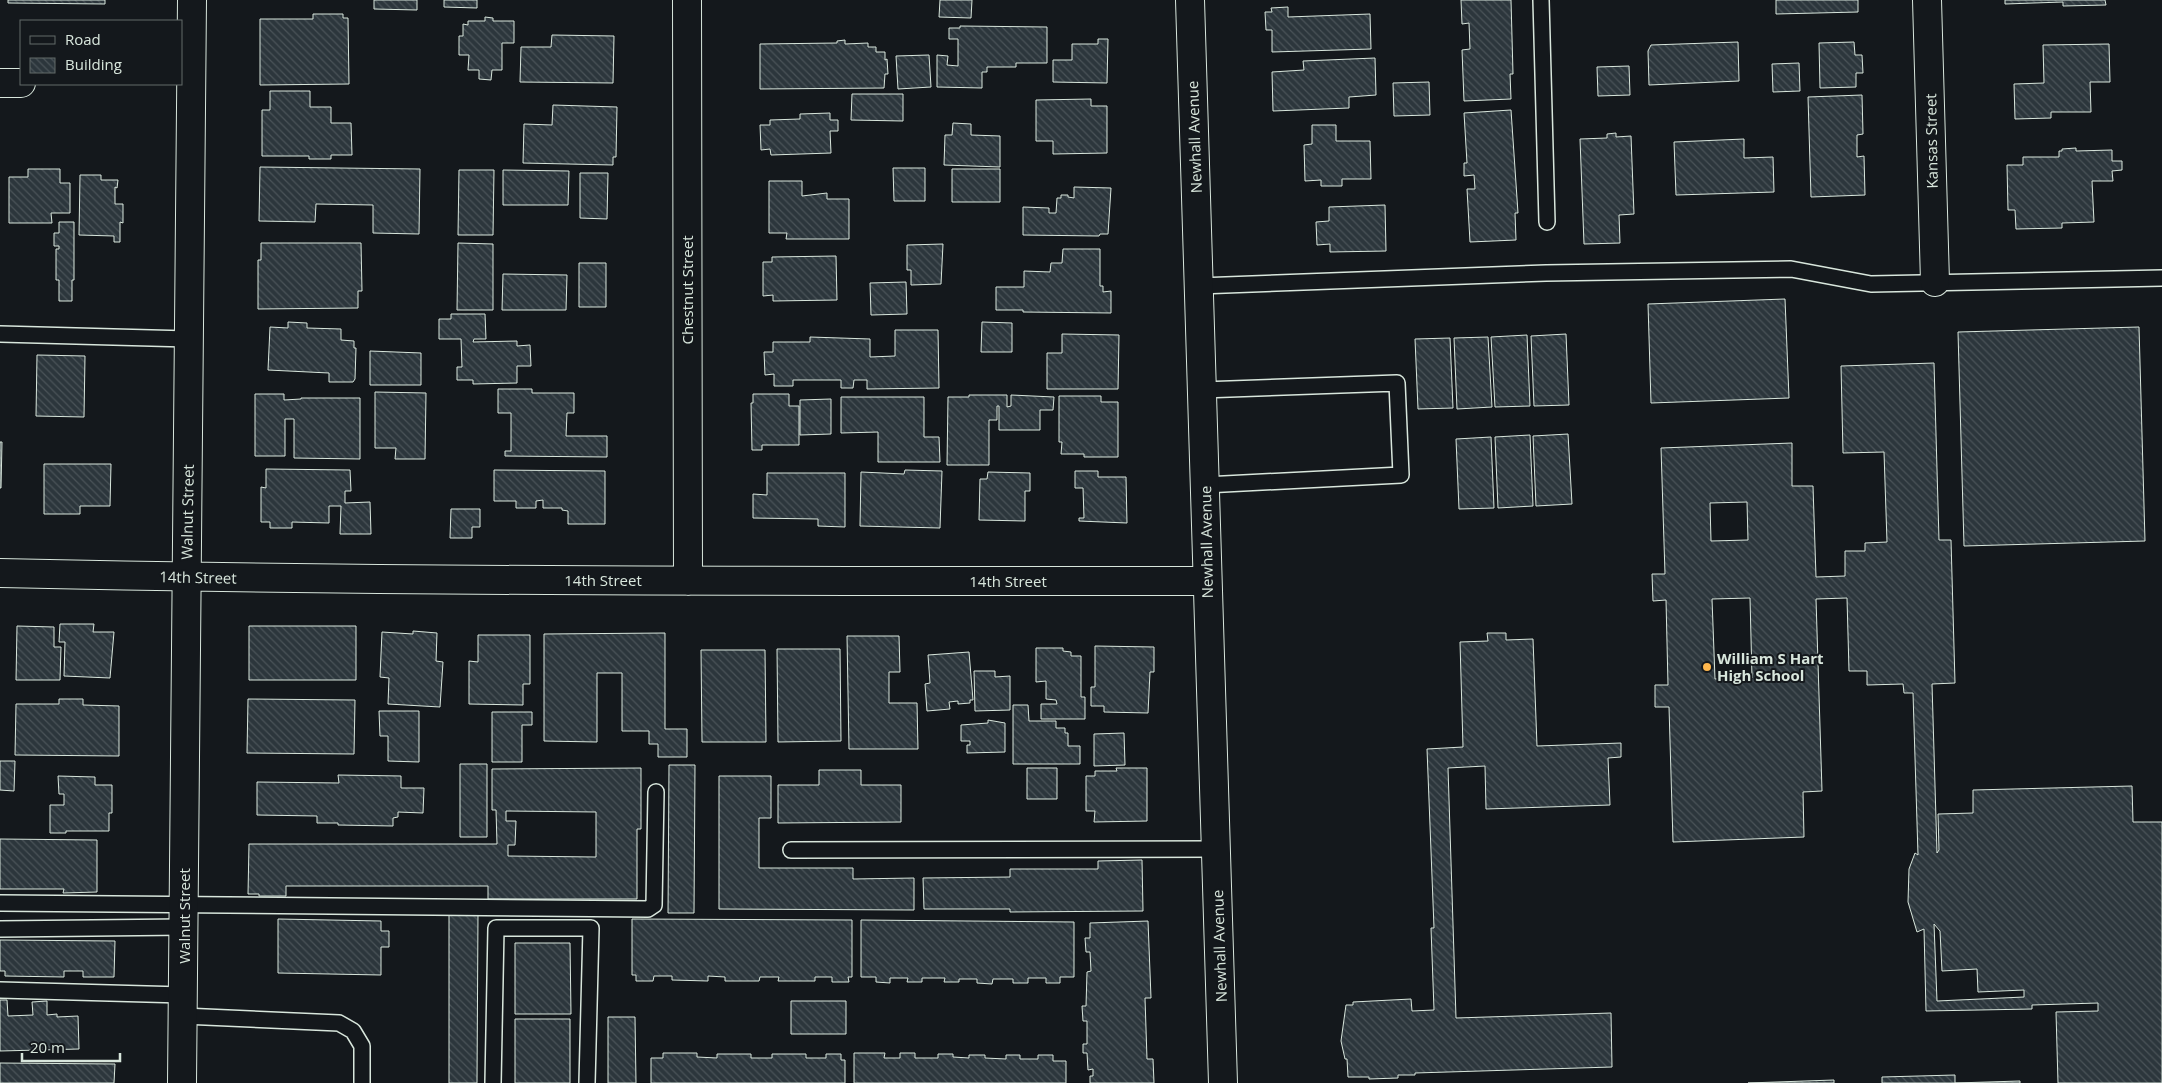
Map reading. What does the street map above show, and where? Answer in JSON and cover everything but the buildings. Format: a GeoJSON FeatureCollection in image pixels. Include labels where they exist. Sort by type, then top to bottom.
{"type":"FeatureCollection","features":[{"type":"Feature","properties":{"kind":"street","name":"Walnut Street"},"geometry":{"type":"LineString","coordinates":[[182,1083],[189,339],[186,83],[192,0]]}},
{"type":"Feature","properties":{"kind":"street","name":"Chestnut Street"},"geometry":{"type":"LineString","coordinates":[[687,0],[688,581]]}},
{"type":"Feature","properties":{"kind":"street","name":"Newhall Avenue"},"geometry":{"type":"LineString","coordinates":[[1190,0],[1223,1083]]}},
{"type":"Feature","properties":{"kind":"street","name":"Kansas Street"},"geometry":{"type":"LineString","coordinates":[[1927,0],[1935,282]]}},
{"type":"Feature","properties":{"kind":"street"},"geometry":{"type":"LineString","coordinates":[[0,83],[20,83]]}},
{"type":"Feature","properties":{"kind":"street","name":"14th Street"},"geometry":{"type":"LineString","coordinates":[[0,572],[187,577],[688,581],[1207,581]]}},
{"type":"Feature","properties":{"kind":"lane"},"geometry":{"type":"LineString","coordinates":[[1541,0],[1547,222]]}},
{"type":"Feature","properties":{"kind":"lane"},"geometry":{"type":"LineString","coordinates":[[1199,286],[1546,273],[1791,269],[1871,284],[2162,278],[2162,289]]}},
{"type":"Feature","properties":{"kind":"lane"},"geometry":{"type":"LineString","coordinates":[[0,334],[189,339]]}},
{"type":"Feature","properties":{"kind":"lane"},"geometry":{"type":"LineString","coordinates":[[1202,390],[1397,383],[1401,475],[1205,485]]}},
{"type":"Feature","properties":{"kind":"lane"},"geometry":{"type":"LineString","coordinates":[[0,929],[184,915],[648,909],[654,905],[656,792]]}},
{"type":"Feature","properties":{"kind":"lane"},"geometry":{"type":"LineString","coordinates":[[791,850],[1216,849]]}},
{"type":"Feature","properties":{"kind":"lane"},"geometry":{"type":"LineString","coordinates":[[0,903],[184,915]]}},
{"type":"Feature","properties":{"kind":"lane"},"geometry":{"type":"LineString","coordinates":[[493,1083],[496,928],[591,928],[587,1083]]}},
{"type":"Feature","properties":{"kind":"lane"},"geometry":{"type":"LineString","coordinates":[[0,990],[183,1006],[339,1023],[353,1031],[362,1046],[362,1083]]}},
{"type":"Feature","properties":{"kind":"place","name":"William S Hart High School"},"geometry":{"type":"Point","coordinates":[1707,667]}}]}
